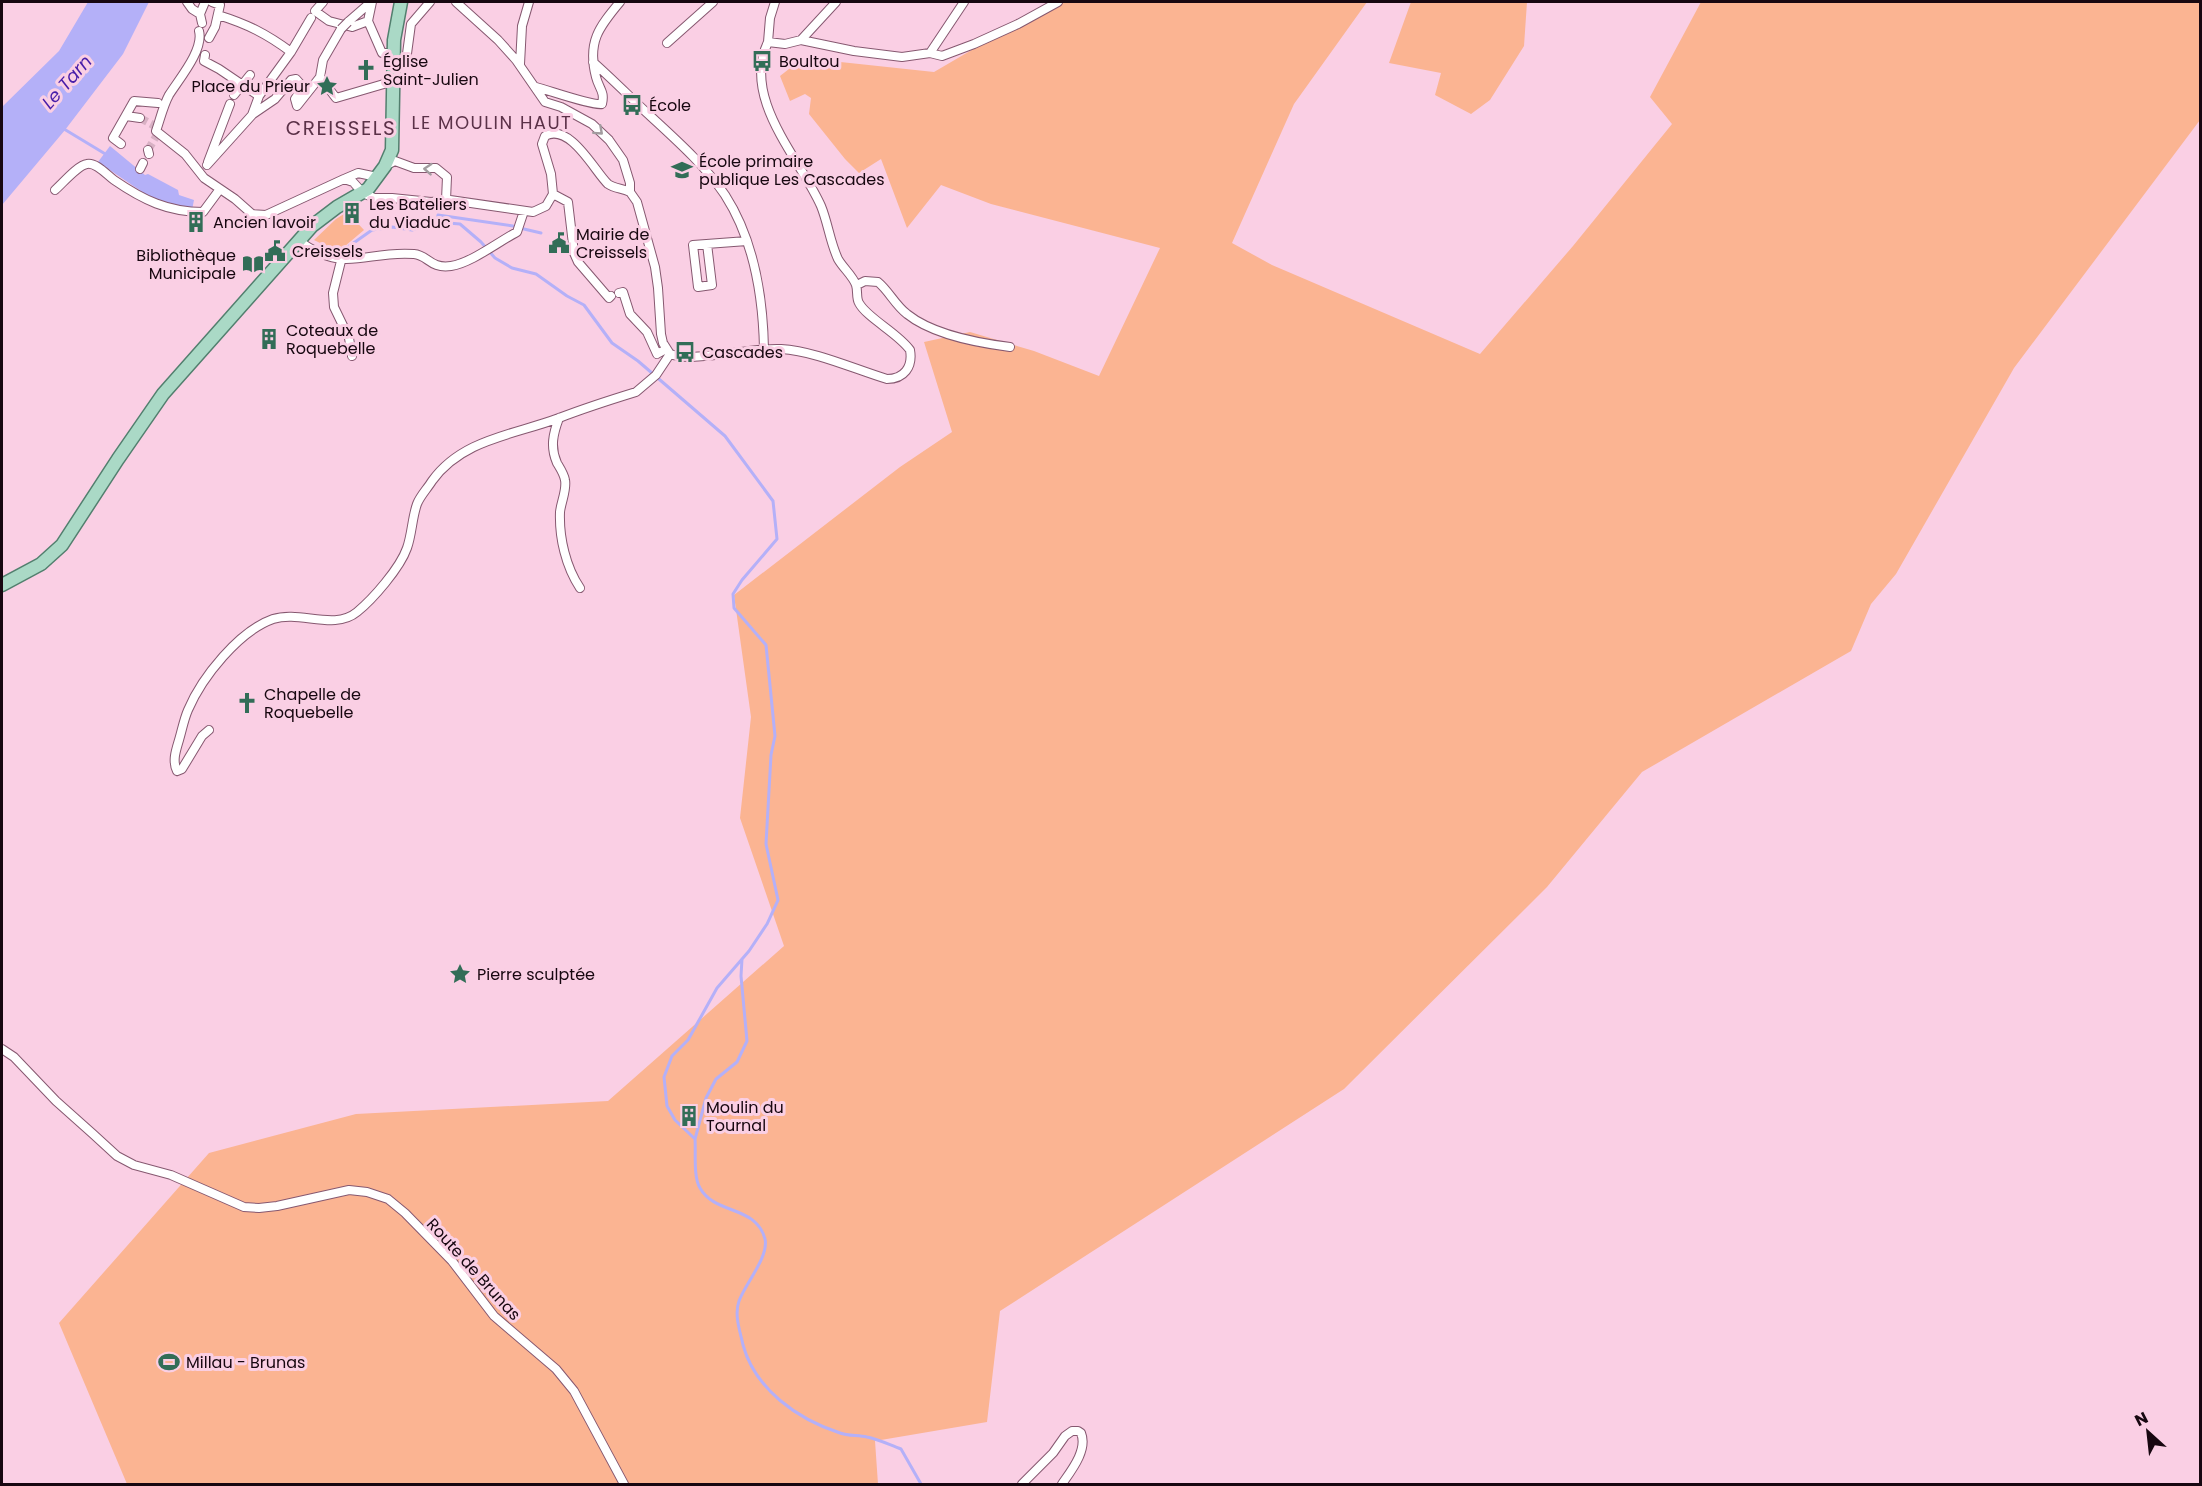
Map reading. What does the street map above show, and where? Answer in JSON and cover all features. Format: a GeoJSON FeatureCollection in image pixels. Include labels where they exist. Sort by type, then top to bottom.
{"type":"FeatureCollection","features":[{"type":"Feature","properties":{"kind":"main road"},"geometry":{"type":"LineString","coordinates":[[2,585],[41,564],[62,545],[163,394],[299,241],[323,217],[366,191],[377,188],[388,175],[392,150],[396,24],[401,2]]}},
{"type":"Feature","properties":{"kind":"main road"},"geometry":{"type":"LineString","coordinates":[[366,191],[390,164]]}},
{"type":"Feature","properties":{"kind":"street"},"geometry":{"type":"LineString","coordinates":[[187,2],[200,14]]}},
{"type":"Feature","properties":{"kind":"street"},"geometry":{"type":"LineString","coordinates":[[205,2],[200,14],[201,36],[196,51],[188,69],[162,104],[156,131],[185,154],[204,178],[252,214],[266,215],[358,174],[377,177]]}},
{"type":"Feature","properties":{"kind":"street"},"geometry":{"type":"LineString","coordinates":[[209,38],[215,27],[220,4],[212,2]]}},
{"type":"Feature","properties":{"kind":"street"},"geometry":{"type":"LineString","coordinates":[[252,115],[259,96],[323,2]]}},
{"type":"Feature","properties":{"kind":"street"},"geometry":{"type":"LineString","coordinates":[[372,2],[368,21],[382,52],[394,53]]}},
{"type":"Feature","properties":{"kind":"street"},"geometry":{"type":"LineString","coordinates":[[230,104],[207,165],[252,115],[275,99],[291,80],[296,79],[303,87],[295,99],[294,103],[297,106],[320,77],[323,60],[341,28],[372,2]]}},
{"type":"Feature","properties":{"kind":"street"},"geometry":{"type":"LineString","coordinates":[[320,77],[336,98],[394,75],[406,61],[411,24],[430,2]]}},
{"type":"Feature","properties":{"kind":"street"},"geometry":{"type":"LineString","coordinates":[[456,2],[498,40],[536,87],[545,102],[561,107],[592,124],[609,140],[623,160],[630,183],[630,192],[637,202],[655,267],[661,334],[668,352]]}},
{"type":"Feature","properties":{"kind":"street"},"geometry":{"type":"LineString","coordinates":[[520,66],[522,26],[530,2]]}},
{"type":"Feature","properties":{"kind":"street"},"geometry":{"type":"LineString","coordinates":[[536,87],[575,97],[595,105],[602,104],[604,95],[597,81],[593,62],[593,46],[599,26],[620,2]]}},
{"type":"Feature","properties":{"kind":"street"},"geometry":{"type":"LineString","coordinates":[[667,43],[713,2]]}},
{"type":"Feature","properties":{"kind":"street"},"geometry":{"type":"LineString","coordinates":[[553,194],[568,202],[574,253],[578,262],[609,298],[622,292],[630,314],[647,332],[657,354],[668,352],[676,356],[691,356],[764,347],[796,351],[887,380],[900,377],[906,372],[911,363],[910,350],[862,306],[858,299],[856,285],[838,259],[826,220],[814,193],[774,126],[763,81],[762,61],[775,2]]}},
{"type":"Feature","properties":{"kind":"street"},"geometry":{"type":"LineString","coordinates":[[801,40],[836,2]]}},
{"type":"Feature","properties":{"kind":"street"},"geometry":{"type":"LineString","coordinates":[[930,53],[963,2]]}},
{"type":"Feature","properties":{"kind":"street"},"geometry":{"type":"LineString","coordinates":[[768,42],[785,44],[801,40],[854,51],[902,57],[930,53],[942,56],[1018,24],[1058,2]]}},
{"type":"Feature","properties":{"kind":"street"},"geometry":{"type":"LineString","coordinates":[[218,15],[268,34],[291,52]]}},
{"type":"Feature","properties":{"kind":"street"},"geometry":{"type":"LineString","coordinates":[[313,15],[352,27],[368,21]]}},
{"type":"Feature","properties":{"kind":"street"},"geometry":{"type":"LineString","coordinates":[[205,58],[259,96]]}},
{"type":"Feature","properties":{"kind":"street"},"geometry":{"type":"LineString","coordinates":[[593,62],[670,134],[725,196],[747,241],[756,272],[764,347]]}},
{"type":"Feature","properties":{"kind":"street"},"geometry":{"type":"LineString","coordinates":[[234,96],[250,75]]}},
{"type":"Feature","properties":{"kind":"street"},"geometry":{"type":"LineString","coordinates":[[121,144],[113,138],[134,101],[162,104]]}},
{"type":"Feature","properties":{"kind":"street"},"geometry":{"type":"LineString","coordinates":[[126,116],[140,118]]}},
{"type":"Feature","properties":{"kind":"street"},"geometry":{"type":"LineString","coordinates":[[344,179],[353,182],[374,198],[430,202],[446,200],[524,212],[540,210],[550,201],[553,194],[551,174],[542,144],[545,136],[549,134],[563,136],[593,162],[610,185],[630,192]]}},
{"type":"Feature","properties":{"kind":"street"},"geometry":{"type":"LineString","coordinates":[[55,190],[87,164],[94,165],[154,204],[182,212],[203,212],[220,189]]}},
{"type":"Feature","properties":{"kind":"street"},"geometry":{"type":"LineString","coordinates":[[390,164],[414,168],[436,168],[447,177],[446,200]]}},
{"type":"Feature","properties":{"kind":"street"},"geometry":{"type":"LineString","coordinates":[[299,241],[310,249],[341,261],[417,254],[435,266],[450,266],[463,263],[516,232],[524,212]]}},
{"type":"Feature","properties":{"kind":"street"},"geometry":{"type":"LineString","coordinates":[[707,244],[712,285],[698,287],[693,245],[747,241]]}},
{"type":"Feature","properties":{"kind":"street"},"geometry":{"type":"LineString","coordinates":[[341,261],[333,293],[334,307],[349,338],[352,356]]}},
{"type":"Feature","properties":{"kind":"street"},"geometry":{"type":"LineString","coordinates":[[856,285],[865,281],[878,282],[906,314],[922,323],[968,340],[1010,347]]}},
{"type":"Feature","properties":{"kind":"street"},"geometry":{"type":"LineString","coordinates":[[209,730],[202,736],[183,769],[177,771],[174,765],[176,750],[187,712],[196,692],[216,664],[240,641],[261,625],[275,618],[338,620],[348,619],[358,611],[395,569],[406,550],[417,504],[438,472],[470,448],[488,440],[636,392],[654,377],[668,352]]}},
{"type":"Feature","properties":{"kind":"street"},"geometry":{"type":"LineString","coordinates":[[559,418],[552,443],[555,457],[566,481],[560,512],[561,533],[571,575],[580,588]]}},
{"type":"Feature","properties":{"kind":"street","name":"Route de Brunas"},"geometry":{"type":"LineString","coordinates":[[2,1049],[14,1057],[56,1101],[117,1156],[134,1165],[171,1175],[244,1207],[277,1206],[349,1190],[367,1192],[388,1199],[452,1261],[494,1316],[556,1369],[574,1391],[624,1485]]}},
{"type":"Feature","properties":{"kind":"street"},"geometry":{"type":"LineString","coordinates":[[1022,1485],[1053,1453],[1065,1436],[1071,1431],[1077,1431],[1081,1433],[1083,1443],[1076,1462],[1062,1485]]}},
{"type":"Feature","properties":{"kind":"shaded area"},"geometry":{"type":"Polygon","coordinates":[[[1054,2],[1367,2],[1294,104],[1232,243],[1272,265],[1480,354],[1573,246],[1672,124],[1650,97],[1701,2],[2200,2],[2200,120],[2014,368],[1896,574],[1871,604],[1851,651],[1642,772],[1547,887],[1344,1089],[1000,1311],[987,1422],[875,1441],[878,1484],[127,1484],[59,1323],[209,1153],[356,1114],[608,1101],[784,946],[740,818],[751,717],[734,595],[900,467],[952,432],[924,342],[970,332],[1034,351],[1099,376],[1160,248],[991,204],[941,185],[907,228],[881,159],[859,173],[809,114],[811,98],[805,94],[790,101],[780,76],[803,58],[934,72],[1054,2]]]}},
{"type":"Feature","properties":{"kind":"shaded area"},"geometry":{"type":"Polygon","coordinates":[[[1411,2],[1527,2],[1524,46],[1490,100],[1471,114],[1435,95],[1441,73],[1389,63],[1411,2]]]}},
{"type":"Feature","properties":{"kind":"shaded area"},"geometry":{"type":"Polygon","coordinates":[[[347,212],[364,230],[338,252],[314,240],[336,219],[347,212]]]}},
{"type":"Feature","properties":{"kind":"water","name":"Le Tarn"},"geometry":{"type":"Polygon","coordinates":[[[88,2],[149,2],[123,54],[65,130],[2,205],[2,107],[59,51],[88,2]]]}},
{"type":"Feature","properties":{"kind":"water"},"geometry":{"type":"Polygon","coordinates":[[[110,146],[145,175],[148,174],[178,190],[179,195],[194,200],[192,210],[160,204],[98,162],[110,146]]]}},
{"type":"Feature","properties":{"kind":"waterway"},"geometry":{"type":"LineString","coordinates":[[64,129],[107,155]]}},
{"type":"Feature","properties":{"kind":"waterway"},"geometry":{"type":"LineString","coordinates":[[437,221],[438,215],[513,226]]}},
{"type":"Feature","properties":{"kind":"waterway"},"geometry":{"type":"LineString","coordinates":[[326,252],[338,254],[372,230],[392,227],[412,230],[436,222],[460,224],[495,258],[512,268],[536,274],[584,305],[612,343],[638,361],[725,436],[773,501],[777,539],[733,594],[734,608],[766,645],[775,736],[771,755],[766,844],[778,900],[767,924],[749,951],[717,988],[688,1040],[672,1056],[664,1077],[667,1106],[675,1120],[695,1139],[696,1171],[700,1188],[715,1203],[753,1220],[765,1239],[763,1254],[742,1294],[737,1312],[743,1345],[757,1375],[780,1400],[808,1420],[846,1435],[864,1436],[901,1449],[921,1484]]}},
{"type":"Feature","properties":{"kind":"waterway"},"geometry":{"type":"LineString","coordinates":[[524,229],[541,233]]}},
{"type":"Feature","properties":{"kind":"waterway"},"geometry":{"type":"LineString","coordinates":[[695,1139],[706,1098],[716,1079],[737,1062],[747,1041],[741,976],[742,959]]}},
{"type":"Feature","properties":{"kind":"tunnel"},"geometry":{"type":"LineString","coordinates":[[140,118],[157,127]]}},
{"type":"Feature","properties":{"kind":"tunnel"},"geometry":{"type":"LineString","coordinates":[[148,150],[158,133]]}},
{"type":"Feature","properties":{"kind":"place","name":"Boultou"},"geometry":{"type":"Point","coordinates":[762,61]}},
{"type":"Feature","properties":{"kind":"place","name":"Église Saint-Julien"},"geometry":{"type":"Point","coordinates":[366,70]}},
{"type":"Feature","properties":{"kind":"place","name":"Place du Prieur"},"geometry":{"type":"Point","coordinates":[327,86]}},
{"type":"Feature","properties":{"kind":"place","name":"École"},"geometry":{"type":"Point","coordinates":[632,105]}},
{"type":"Feature","properties":{"kind":"place","name":"École primaire publique Les Cascades"},"geometry":{"type":"Point","coordinates":[682,170]}},
{"type":"Feature","properties":{"kind":"place","name":"Les Bateliers du Viaduc"},"geometry":{"type":"Point","coordinates":[352,213]}},
{"type":"Feature","properties":{"kind":"place","name":"Ancien lavoir"},"geometry":{"type":"Point","coordinates":[196,222]}},
{"type":"Feature","properties":{"kind":"place","name":"Mairie de Creissels"},"geometry":{"type":"Point","coordinates":[559,243]}},
{"type":"Feature","properties":{"kind":"place","name":"Creissels"},"geometry":{"type":"Point","coordinates":[275,251]}},
{"type":"Feature","properties":{"kind":"place","name":"Bibliothèque Municipale"},"geometry":{"type":"Point","coordinates":[253,264]}},
{"type":"Feature","properties":{"kind":"place","name":"Coteaux de Roquebelle"},"geometry":{"type":"Point","coordinates":[269,339]}},
{"type":"Feature","properties":{"kind":"place","name":"Cascades"},"geometry":{"type":"Point","coordinates":[685,352]}},
{"type":"Feature","properties":{"kind":"place","name":"Chapelle de Roquebelle"},"geometry":{"type":"Point","coordinates":[247,703]}},
{"type":"Feature","properties":{"kind":"place","name":"Pierre sculptée"},"geometry":{"type":"Point","coordinates":[460,974]}},
{"type":"Feature","properties":{"kind":"place","name":"Moulin du Tournal"},"geometry":{"type":"Point","coordinates":[689,1116]}},
{"type":"Feature","properties":{"kind":"place","name":"Millau - Brunas"},"geometry":{"type":"Point","coordinates":[169,1362]}},
{"type":"Feature","properties":{"kind":"district","name":"LE MOULIN HAUT"},"geometry":{"type":"Point","coordinates":[492,123]}},
{"type":"Feature","properties":{"kind":"district","name":"CREISSELS"},"geometry":{"type":"Point","coordinates":[341,128]}}]}
